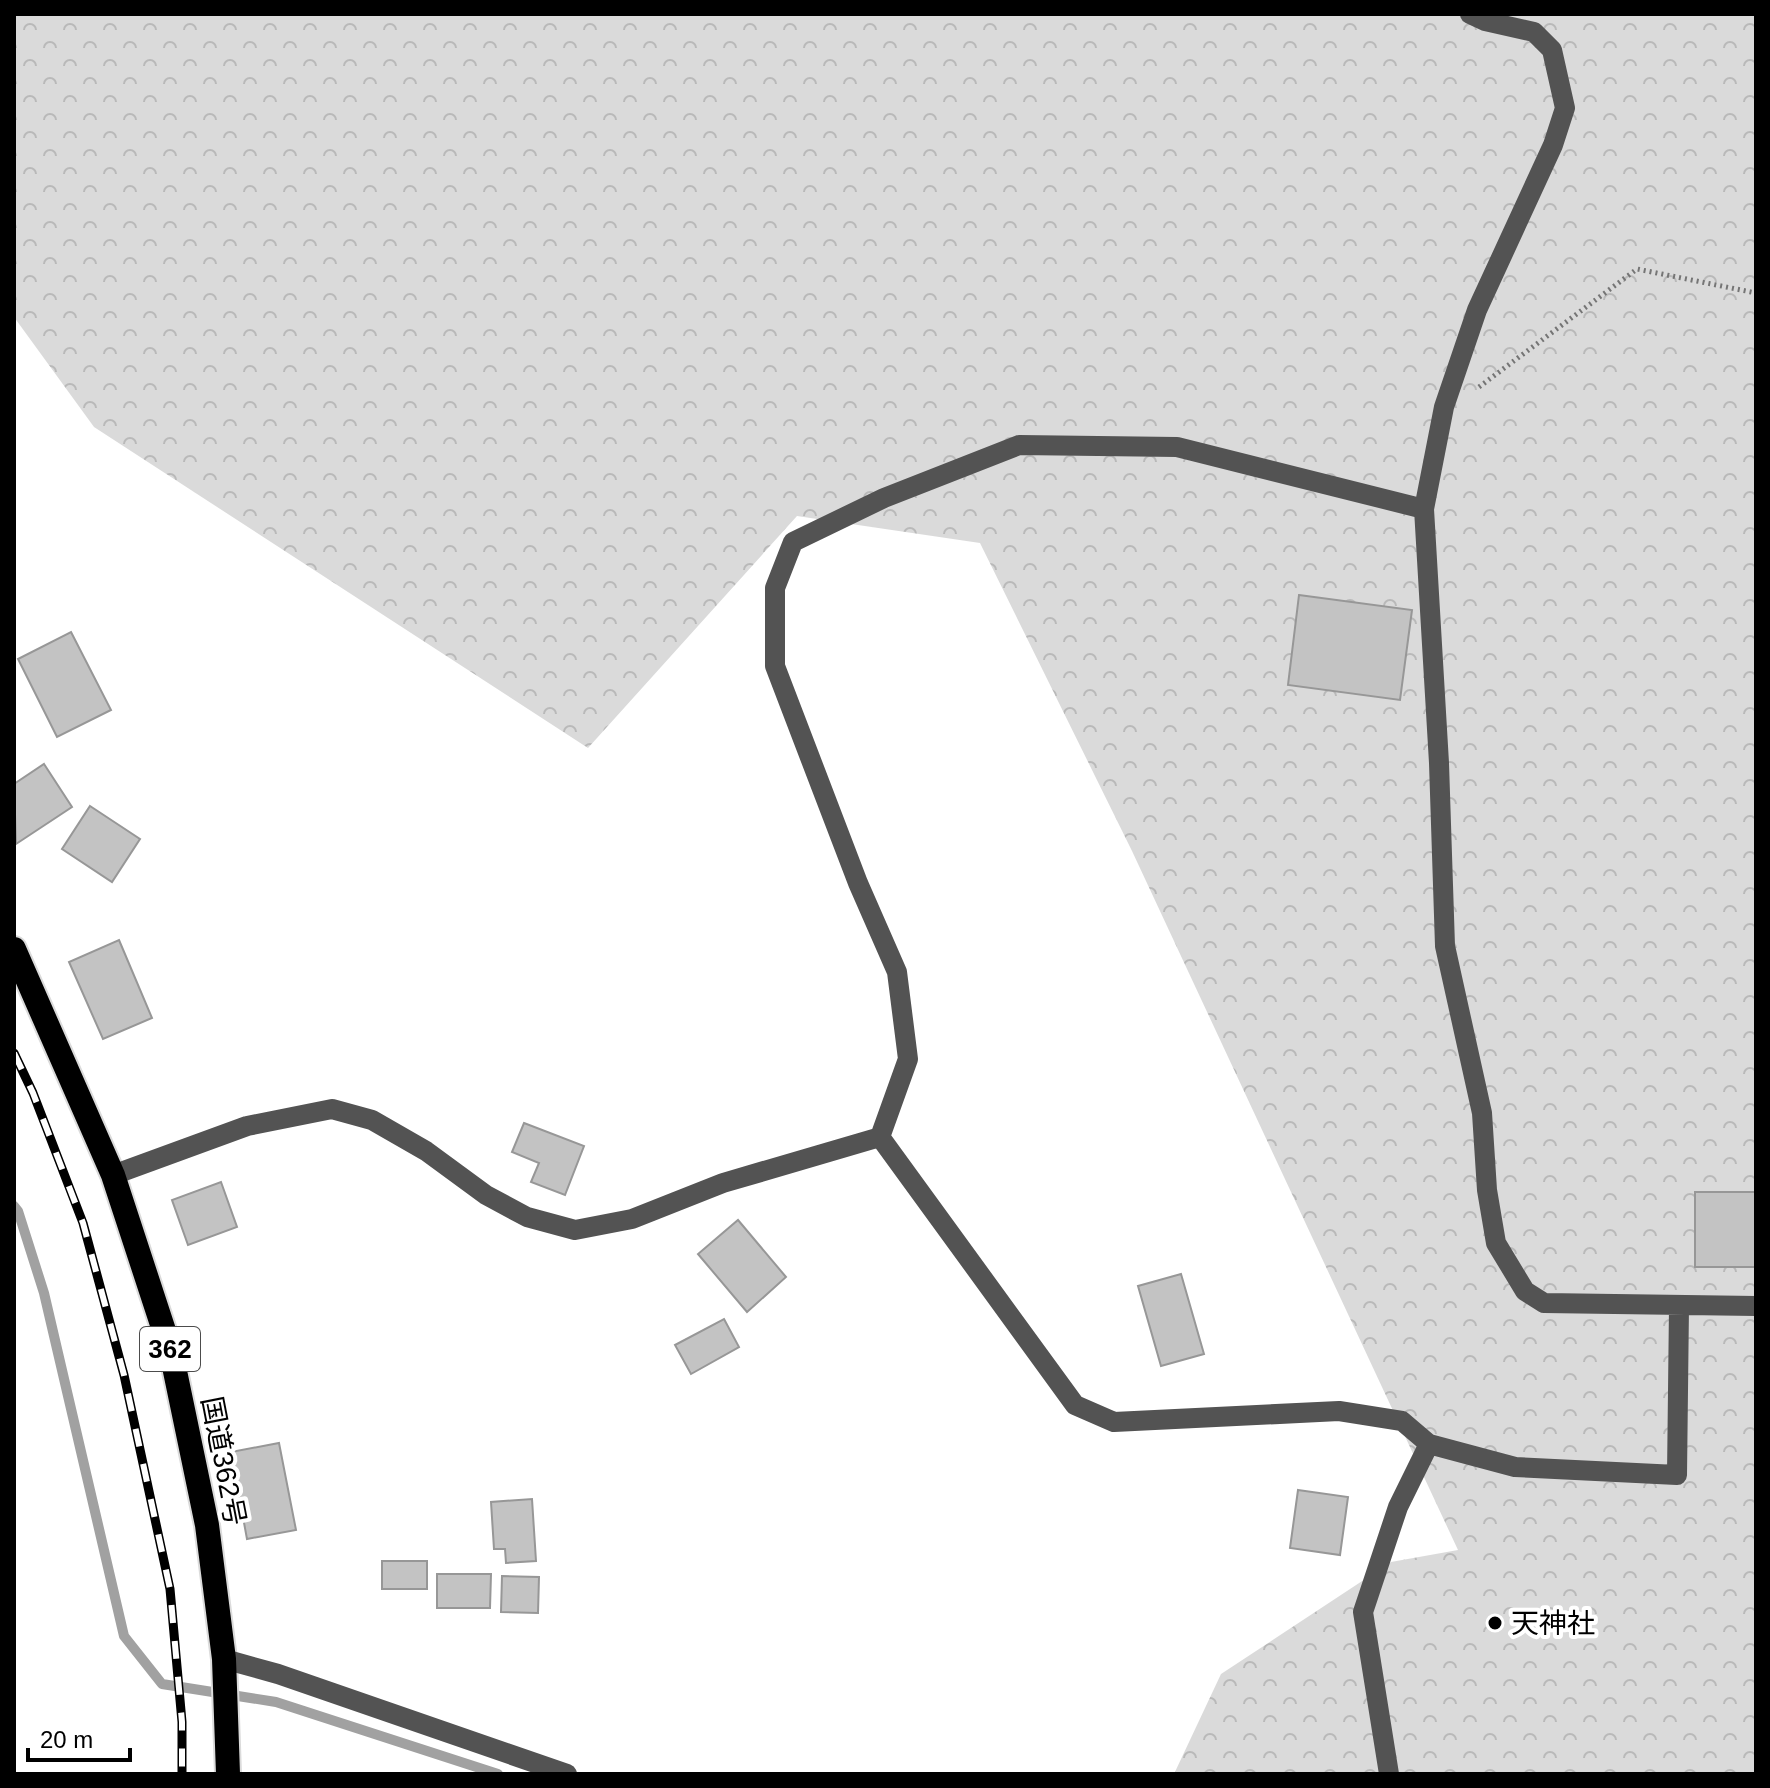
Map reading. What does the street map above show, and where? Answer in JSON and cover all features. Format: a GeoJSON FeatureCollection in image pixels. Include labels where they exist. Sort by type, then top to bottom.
{"type":"FeatureCollection","features":[{"type":"Feature","properties":{"kind":"highway","name":"国道362号"},"geometry":{"type":"LineString","coordinates":[[14,949],[113,1175],[171,1352],[207,1525],[224,1659],[228,1774]]}},
{"type":"Feature","properties":{"kind":"street"},"geometry":{"type":"LineString","coordinates":[[1470,14],[1485,21],[1534,32],[1552,50],[1565,108],[1553,145],[1477,310],[1444,407],[1424,509],[1439,763],[1445,946],[1482,1113],[1487,1190],[1496,1243],[1525,1291],[1544,1303],[1756,1306]]}},
{"type":"Feature","properties":{"kind":"street"},"geometry":{"type":"LineString","coordinates":[[880,1137],[908,1059],[897,972],[858,883],[775,666],[775,588],[793,542],[884,498],[1019,445],[1177,447],[1424,509]]}},
{"type":"Feature","properties":{"kind":"street"},"geometry":{"type":"LineString","coordinates":[[113,1175],[247,1126],[332,1109],[372,1120],[426,1151],[486,1195],[527,1217],[575,1230],[632,1219],[723,1183],[880,1137]]}},
{"type":"Feature","properties":{"kind":"street"},"geometry":{"type":"LineString","coordinates":[[880,1137],[1075,1405],[1114,1422],[1339,1411],[1402,1421],[1429,1444],[1515,1467],[1677,1475],[1679,1306]]}},
{"type":"Feature","properties":{"kind":"street"},"geometry":{"type":"LineString","coordinates":[[1389,1774],[1363,1612],[1398,1507],[1429,1444]]}},
{"type":"Feature","properties":{"kind":"street"},"geometry":{"type":"LineString","coordinates":[[224,1659],[320,1688],[567,1774]]}},
{"type":"Feature","properties":{"kind":"path"},"geometry":{"type":"LineString","coordinates":[[1444,407],[1482,385],[1637,269],[1756,293]]}},
{"type":"Feature","properties":{"kind":"green space"},"geometry":{"type":"Polygon","coordinates":[[[14,14],[1756,14],[1756,1774],[1174,1774],[1221,1674],[1391,1562],[1458,1550],[1132,851],[980,543],[797,516],[588,748],[94,427],[14,317],[14,14]]]}},
{"type":"Feature","properties":{"kind":"building"},"geometry":{"type":"Polygon","coordinates":[[[1299,595],[1412,610],[1400,700],[1288,685],[1299,595]]]}},
{"type":"Feature","properties":{"kind":"building"},"geometry":{"type":"Polygon","coordinates":[[[71,632],[111,710],[57,737],[18,659],[71,632]]]}},
{"type":"Feature","properties":{"kind":"building"},"geometry":{"type":"Polygon","coordinates":[[[44,764],[72,807],[16,844],[14,784],[44,764]]]}},
{"type":"Feature","properties":{"kind":"building"},"geometry":{"type":"Polygon","coordinates":[[[90,806],[140,839],[112,882],[62,849],[90,806]]]}},
{"type":"Feature","properties":{"kind":"building"},"geometry":{"type":"Polygon","coordinates":[[[119,940],[152,1018],[103,1039],[69,962],[119,940]]]}},
{"type":"Feature","properties":{"kind":"building"},"geometry":{"type":"Polygon","coordinates":[[[524,1123],[584,1146],[565,1195],[531,1182],[539,1163],[512,1152],[524,1123]]]}},
{"type":"Feature","properties":{"kind":"building"},"geometry":{"type":"Polygon","coordinates":[[[221,1182],[237,1227],[188,1245],[172,1200],[221,1182]]]}},
{"type":"Feature","properties":{"kind":"building"},"geometry":{"type":"Polygon","coordinates":[[[1695,1192],[1755,1192],[1755,1267],[1695,1267],[1695,1192]]]}},
{"type":"Feature","properties":{"kind":"building"},"geometry":{"type":"Polygon","coordinates":[[[738,1220],[786,1277],[747,1312],[698,1254],[738,1220]]]}},
{"type":"Feature","properties":{"kind":"building"},"geometry":{"type":"Polygon","coordinates":[[[1181,1274],[1204,1354],[1161,1366],[1138,1286],[1181,1274]]]}},
{"type":"Feature","properties":{"kind":"building"},"geometry":{"type":"Polygon","coordinates":[[[724,1319],[739,1347],[691,1374],[675,1345],[724,1319]]]}},
{"type":"Feature","properties":{"kind":"building"},"geometry":{"type":"Polygon","coordinates":[[[279,1443],[296,1530],[247,1539],[231,1452],[279,1443]]]}},
{"type":"Feature","properties":{"kind":"building"},"geometry":{"type":"Polygon","coordinates":[[[1298,1490],[1348,1497],[1340,1555],[1290,1548],[1298,1490]]]}},
{"type":"Feature","properties":{"kind":"building"},"geometry":{"type":"Polygon","coordinates":[[[532,1499],[536,1561],[506,1563],[505,1549],[494,1549],[491,1502],[532,1499]]]}},
{"type":"Feature","properties":{"kind":"building"},"geometry":{"type":"Polygon","coordinates":[[[382,1561],[427,1561],[427,1589],[382,1589],[382,1561]]]}},
{"type":"Feature","properties":{"kind":"building"},"geometry":{"type":"Polygon","coordinates":[[[437,1574],[491,1574],[490,1608],[437,1608],[437,1574]]]}},
{"type":"Feature","properties":{"kind":"building"},"geometry":{"type":"Polygon","coordinates":[[[502,1576],[539,1577],[538,1613],[501,1612],[502,1576]]]}},
{"type":"Feature","properties":{"kind":"waterway"},"geometry":{"type":"LineString","coordinates":[[14,1206],[44,1293],[124,1636],[162,1684],[276,1702],[498,1774]]}},
{"type":"Feature","properties":{"kind":"railway"},"geometry":{"type":"LineString","coordinates":[[14,1053],[33,1093],[83,1223],[124,1375],[170,1589],[182,1722],[182,1774]]}},
{"type":"Feature","properties":{"kind":"place","name":"天神社"},"geometry":{"type":"Point","coordinates":[1495,1623]}}]}
